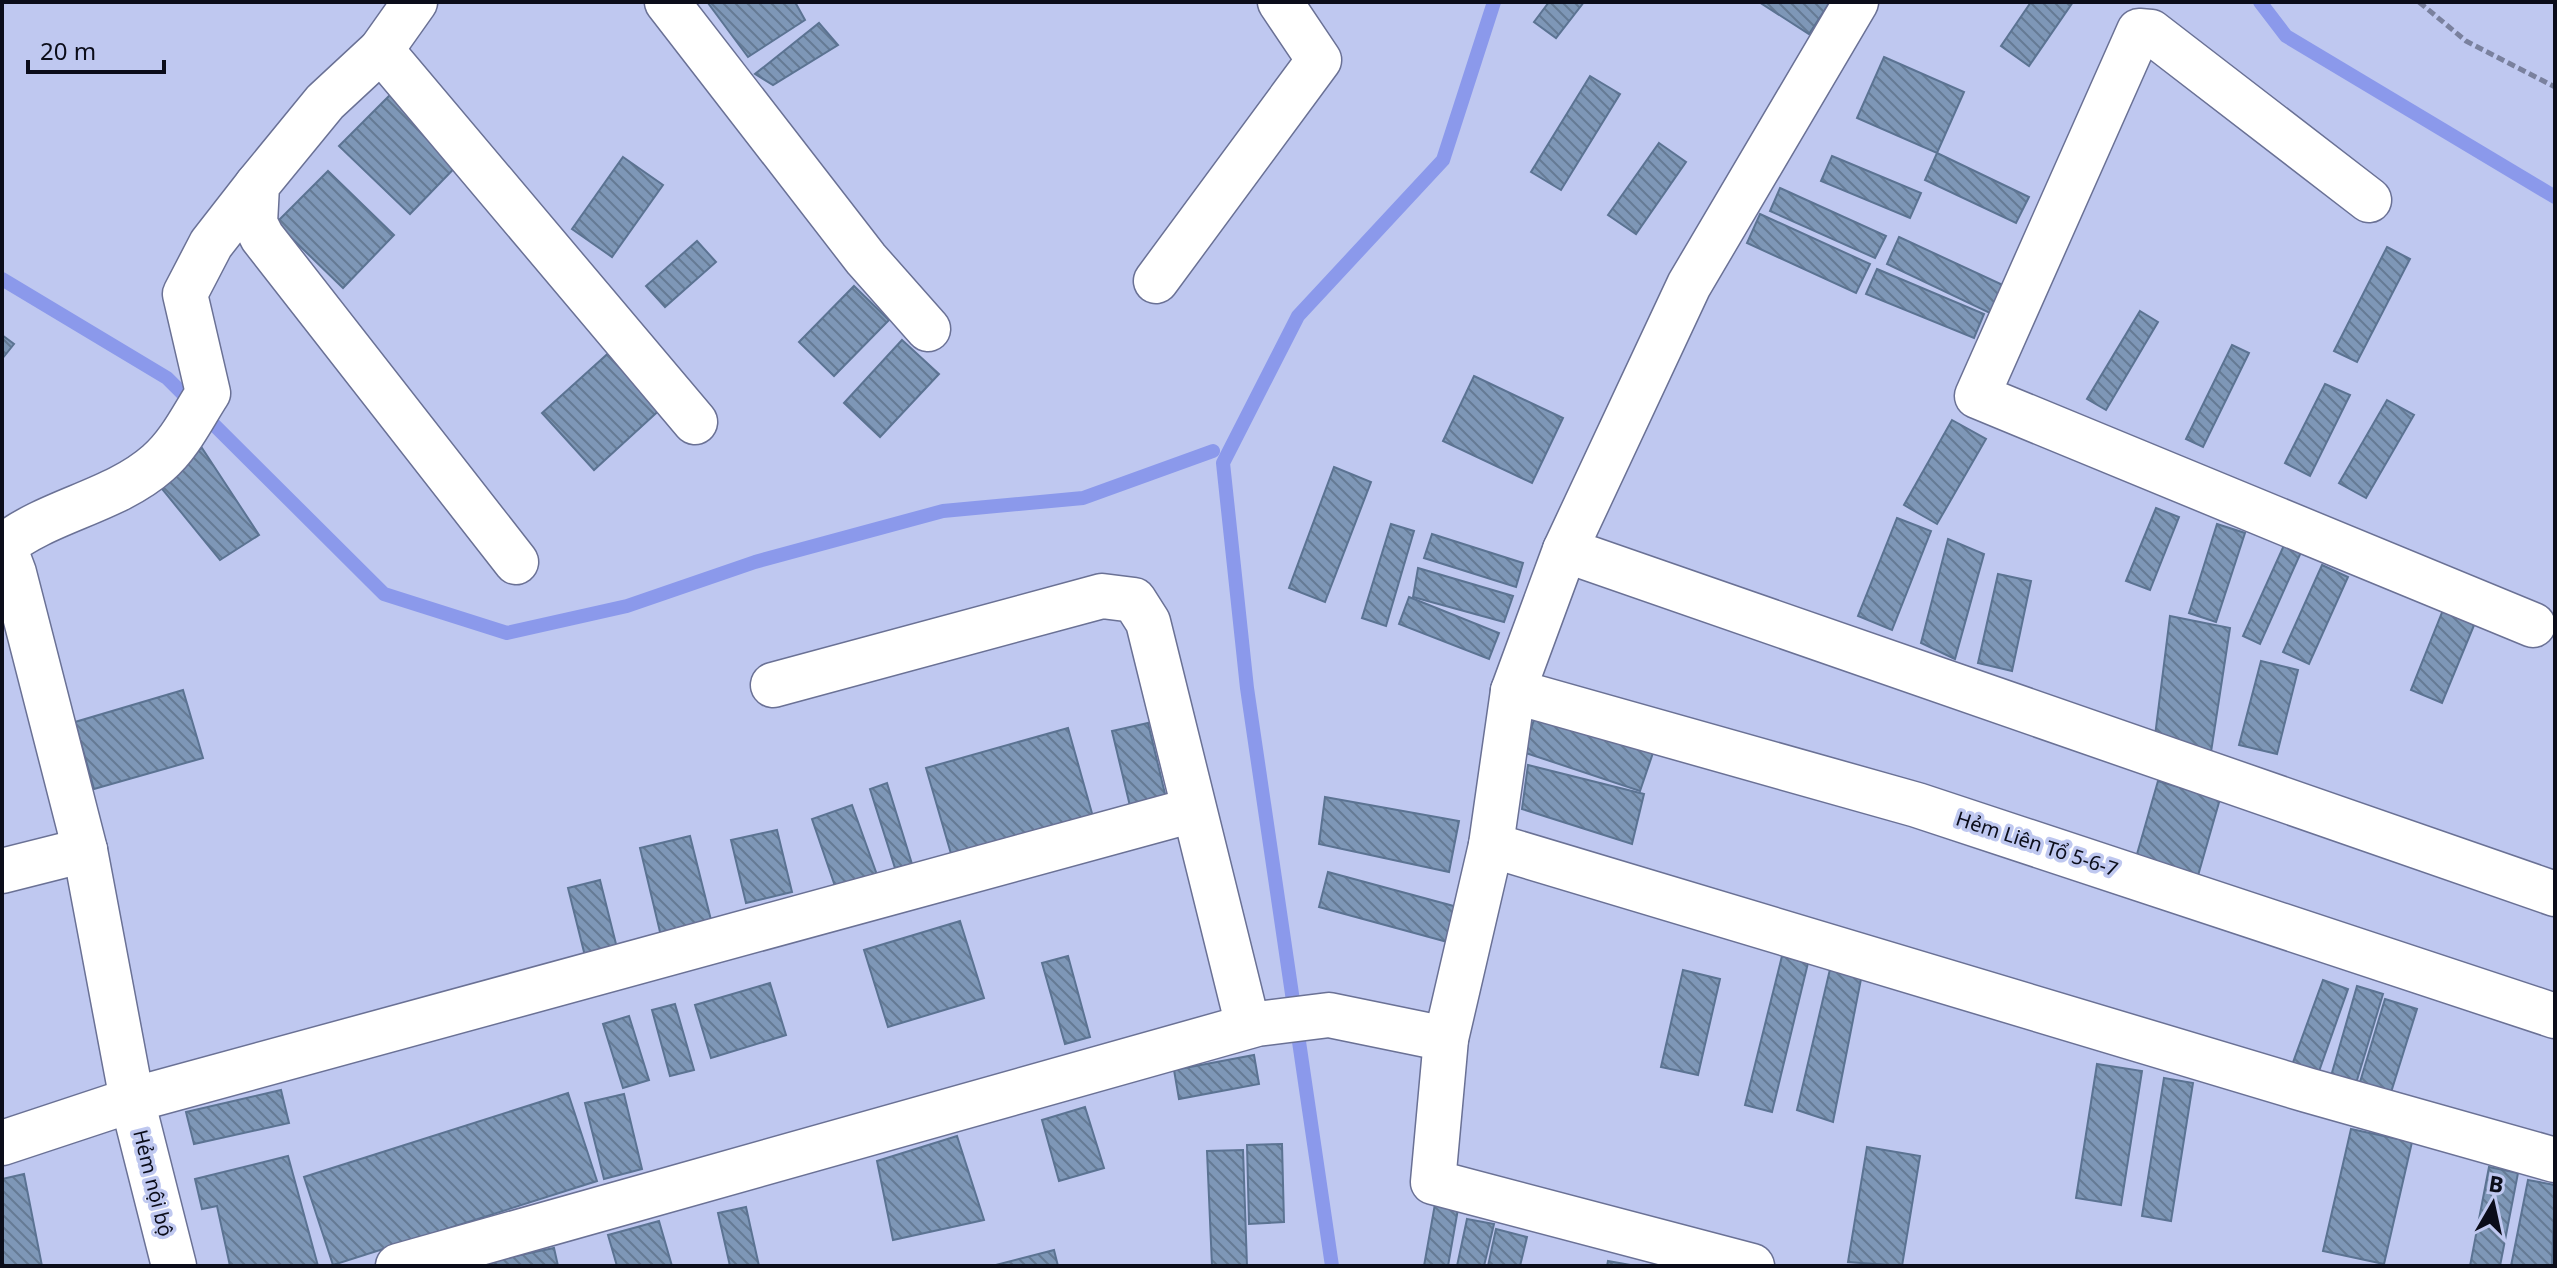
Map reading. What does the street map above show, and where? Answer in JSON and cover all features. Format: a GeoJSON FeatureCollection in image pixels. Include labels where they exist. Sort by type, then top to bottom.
{"type":"FeatureCollection","features":[{"type":"Feature","properties":{"kind":"street"},"geometry":{"type":"LineString","coordinates":[[2,547],[36,525],[139,475],[173,447],[208,393],[185,294],[211,244],[325,102],[381,50],[415,2]]}},
{"type":"Feature","properties":{"kind":"street"},"geometry":{"type":"LineString","coordinates":[[667,2],[866,259],[928,329]]}},
{"type":"Feature","properties":{"kind":"street"},"geometry":{"type":"LineString","coordinates":[[1156,281],[1319,60],[1280,2]]}},
{"type":"Feature","properties":{"kind":"street"},"geometry":{"type":"LineString","coordinates":[[1752,1266],[1433,1182],[1446,1039],[1491,845],[1513,691],[1565,550],[1689,285],[1856,2]]}},
{"type":"Feature","properties":{"kind":"street"},"geometry":{"type":"LineString","coordinates":[[2140,17],[2369,200]]}},
{"type":"Feature","properties":{"kind":"street"},"geometry":{"type":"LineString","coordinates":[[2140,17],[2144,30],[2134,35],[1977,396],[2533,625]]}},
{"type":"Feature","properties":{"kind":"street"},"geometry":{"type":"LineString","coordinates":[[381,50],[695,422]]}},
{"type":"Feature","properties":{"kind":"street"},"geometry":{"type":"LineString","coordinates":[[257,185],[255,223],[262,237],[516,562]]}},
{"type":"Feature","properties":{"kind":"street"},"geometry":{"type":"LineString","coordinates":[[1565,550],[2555,894]]}},
{"type":"Feature","properties":{"kind":"street","name":"Hẻm nội bộ"},"geometry":{"type":"LineString","coordinates":[[2,553],[8,557],[14,573],[85,850],[132,1100],[174,1266]]}},
{"type":"Feature","properties":{"kind":"street"},"geometry":{"type":"LineString","coordinates":[[773,685],[1102,596],[1134,600],[1148,622],[1193,810],[1252,1025]]}},
{"type":"Feature","properties":{"kind":"street","name":"Hẻm Liên Tổ 5-6-7"},"geometry":{"type":"LineString","coordinates":[[1513,691],[1917,805],[2555,1016]]}},
{"type":"Feature","properties":{"kind":"street"},"geometry":{"type":"LineString","coordinates":[[2,1143],[132,1100],[1193,810]]}},
{"type":"Feature","properties":{"kind":"street"},"geometry":{"type":"LineString","coordinates":[[1491,845],[2307,1090],[2555,1160]]}},
{"type":"Feature","properties":{"kind":"street"},"geometry":{"type":"LineString","coordinates":[[2,871],[85,850]]}},
{"type":"Feature","properties":{"kind":"street"},"geometry":{"type":"LineString","coordinates":[[398,1266],[1252,1025],[1329,1015],[1446,1039]]}},
{"type":"Feature","properties":{"kind":"path"},"geometry":{"type":"LineString","coordinates":[[2419,2],[2466,41],[2555,87]]}},
{"type":"Feature","properties":{"kind":"building"},"geometry":{"type":"Polygon","coordinates":[[[795,2],[805,20],[748,57],[708,3],[795,2]]]}},
{"type":"Feature","properties":{"kind":"building"},"geometry":{"type":"Polygon","coordinates":[[[1549,2],[1584,2],[1556,38],[1534,22],[1549,2]]]}},
{"type":"Feature","properties":{"kind":"building"},"geometry":{"type":"Polygon","coordinates":[[[1759,2],[1830,2],[1809,34],[1759,2]]]}},
{"type":"Feature","properties":{"kind":"building"},"geometry":{"type":"Polygon","coordinates":[[[2031,2],[2073,2],[2029,66],[2001,46],[2031,2]]]}},
{"type":"Feature","properties":{"kind":"building"},"geometry":{"type":"Polygon","coordinates":[[[819,23],[838,45],[773,85],[755,74],[819,23]]]}},
{"type":"Feature","properties":{"kind":"building"},"geometry":{"type":"Polygon","coordinates":[[[1884,57],[1964,92],[1937,153],[1857,118],[1884,57]]]}},
{"type":"Feature","properties":{"kind":"building"},"geometry":{"type":"Polygon","coordinates":[[[1590,76],[1620,94],[1561,190],[1531,172],[1590,76]]]}},
{"type":"Feature","properties":{"kind":"building"},"geometry":{"type":"Polygon","coordinates":[[[401,84],[471,151],[410,214],[339,146],[401,84]]]}},
{"type":"Feature","properties":{"kind":"building"},"geometry":{"type":"Polygon","coordinates":[[[1659,143],[1686,162],[1636,234],[1608,215],[1659,143]]]}},
{"type":"Feature","properties":{"kind":"building"},"geometry":{"type":"Polygon","coordinates":[[[1937,153],[2029,197],[2016,223],[1925,180],[1937,153]]]}},
{"type":"Feature","properties":{"kind":"building"},"geometry":{"type":"Polygon","coordinates":[[[1832,156],[1921,193],[1910,218],[1821,181],[1832,156]]]}},
{"type":"Feature","properties":{"kind":"building"},"geometry":{"type":"Polygon","coordinates":[[[623,157],[663,185],[612,257],[572,229],[623,157]]]}},
{"type":"Feature","properties":{"kind":"building"},"geometry":{"type":"Polygon","coordinates":[[[328,171],[394,235],[343,288],[276,223],[328,171]]]}},
{"type":"Feature","properties":{"kind":"building"},"geometry":{"type":"Polygon","coordinates":[[[1780,188],[1886,236],[1875,258],[1770,211],[1780,188]]]}},
{"type":"Feature","properties":{"kind":"building"},"geometry":{"type":"Polygon","coordinates":[[[1760,214],[1870,264],[1856,293],[1747,243],[1760,214]]]}},
{"type":"Feature","properties":{"kind":"building"},"geometry":{"type":"Polygon","coordinates":[[[1899,237],[2005,286],[1994,315],[1887,264],[1899,237]]]}},
{"type":"Feature","properties":{"kind":"building"},"geometry":{"type":"Polygon","coordinates":[[[697,241],[716,262],[665,307],[646,286],[697,241]]]}},
{"type":"Feature","properties":{"kind":"building"},"geometry":{"type":"Polygon","coordinates":[[[2387,247],[2410,259],[2357,362],[2334,351],[2387,247]]]}},
{"type":"Feature","properties":{"kind":"building"},"geometry":{"type":"Polygon","coordinates":[[[1877,269],[1984,314],[1974,338],[1866,294],[1877,269]]]}},
{"type":"Feature","properties":{"kind":"building"},"geometry":{"type":"Polygon","coordinates":[[[854,286],[889,320],[834,376],[799,342],[854,286]]]}},
{"type":"Feature","properties":{"kind":"building"},"geometry":{"type":"Polygon","coordinates":[[[2140,311],[2158,322],[2106,410],[2087,399],[2140,311]]]}},
{"type":"Feature","properties":{"kind":"building"},"geometry":{"type":"Polygon","coordinates":[[[2,335],[14,344],[2,359],[2,335]]]}},
{"type":"Feature","properties":{"kind":"building"},"geometry":{"type":"Polygon","coordinates":[[[902,340],[939,374],[880,437],[844,403],[902,340]]]}},
{"type":"Feature","properties":{"kind":"building"},"geometry":{"type":"Polygon","coordinates":[[[2232,345],[2249,353],[2203,447],[2186,439],[2232,345]]]}},
{"type":"Feature","properties":{"kind":"building"},"geometry":{"type":"Polygon","coordinates":[[[613,349],[665,405],[594,470],[542,413],[613,349]]]}},
{"type":"Feature","properties":{"kind":"building"},"geometry":{"type":"Polygon","coordinates":[[[1474,376],[1563,418],[1532,483],[1443,441],[1474,376]]]}},
{"type":"Feature","properties":{"kind":"building"},"geometry":{"type":"Polygon","coordinates":[[[2325,384],[2350,395],[2310,476],[2285,463],[2325,384]]]}},
{"type":"Feature","properties":{"kind":"building"},"geometry":{"type":"Polygon","coordinates":[[[2387,400],[2414,415],[2366,498],[2339,483],[2387,400]]]}},
{"type":"Feature","properties":{"kind":"building"},"geometry":{"type":"Polygon","coordinates":[[[1952,420],[1986,439],[1937,524],[1904,505],[1952,420]]]}},
{"type":"Feature","properties":{"kind":"building"},"geometry":{"type":"Polygon","coordinates":[[[202,448],[259,535],[220,560],[154,479],[202,448]]]}},
{"type":"Feature","properties":{"kind":"building"},"geometry":{"type":"Polygon","coordinates":[[[1334,467],[1371,482],[1325,602],[1289,588],[1334,467]]]}},
{"type":"Feature","properties":{"kind":"building"},"geometry":{"type":"Polygon","coordinates":[[[2156,508],[2179,517],[2150,590],[2126,581],[2156,508]]]}},
{"type":"Feature","properties":{"kind":"building"},"geometry":{"type":"Polygon","coordinates":[[[1897,518],[1931,531],[1892,630],[1858,616],[1897,518]]]}},
{"type":"Feature","properties":{"kind":"building"},"geometry":{"type":"Polygon","coordinates":[[[1391,524],[1414,531],[1386,626],[1362,618],[1391,524]]]}},
{"type":"Feature","properties":{"kind":"building"},"geometry":{"type":"Polygon","coordinates":[[[2217,524],[2245,533],[2216,622],[2189,613],[2217,524]]]}},
{"type":"Feature","properties":{"kind":"building"},"geometry":{"type":"Polygon","coordinates":[[[1432,534],[1523,563],[1516,587],[1424,558],[1432,534]]]}},
{"type":"Feature","properties":{"kind":"building"},"geometry":{"type":"Polygon","coordinates":[[[1948,539],[1984,554],[1955,659],[1921,643],[1948,539]]]}},
{"type":"Feature","properties":{"kind":"building"},"geometry":{"type":"Polygon","coordinates":[[[2285,543],[2302,550],[2260,644],[2243,636],[2285,543]]]}},
{"type":"Feature","properties":{"kind":"building"},"geometry":{"type":"Polygon","coordinates":[[[2322,565],[2348,577],[2309,664],[2283,652],[2322,565]]]}},
{"type":"Feature","properties":{"kind":"building"},"geometry":{"type":"Polygon","coordinates":[[[1418,568],[1513,596],[1504,622],[1413,597],[1418,568]]]}},
{"type":"Feature","properties":{"kind":"building"},"geometry":{"type":"Polygon","coordinates":[[[1998,574],[2031,581],[2012,671],[1978,663],[1998,574]]]}},
{"type":"Feature","properties":{"kind":"building"},"geometry":{"type":"Polygon","coordinates":[[[1409,597],[1499,633],[1489,659],[1399,624],[1409,597]]]}},
{"type":"Feature","properties":{"kind":"building"},"geometry":{"type":"Polygon","coordinates":[[[2445,605],[2477,618],[2442,703],[2411,690],[2445,605]]]}},
{"type":"Feature","properties":{"kind":"building"},"geometry":{"type":"Polygon","coordinates":[[[2170,616],[2230,628],[2211,752],[2155,736],[2170,616]]]}},
{"type":"Feature","properties":{"kind":"building"},"geometry":{"type":"Polygon","coordinates":[[[2261,661],[2298,670],[2277,754],[2239,745],[2261,661]]]}},
{"type":"Feature","properties":{"kind":"building"},"geometry":{"type":"Polygon","coordinates":[[[183,690],[203,758],[94,789],[75,722],[183,690]]]}},
{"type":"Feature","properties":{"kind":"building"},"geometry":{"type":"Polygon","coordinates":[[[1538,708],[1655,747],[1640,791],[1523,752],[1538,708]]]}},
{"type":"Feature","properties":{"kind":"building"},"geometry":{"type":"Polygon","coordinates":[[[1148,723],[1166,798],[1130,806],[1112,731],[1148,723]]]}},
{"type":"Feature","properties":{"kind":"building"},"geometry":{"type":"Polygon","coordinates":[[[1068,728],[1095,824],[954,864],[926,768],[1068,728]]]}},
{"type":"Feature","properties":{"kind":"building"},"geometry":{"type":"Polygon","coordinates":[[[1528,765],[1644,794],[1632,844],[1522,809],[1528,765]]]}},
{"type":"Feature","properties":{"kind":"building"},"geometry":{"type":"Polygon","coordinates":[[[2158,781],[2220,799],[2193,893],[2131,875],[2158,781]]]}},
{"type":"Feature","properties":{"kind":"building"},"geometry":{"type":"Polygon","coordinates":[[[887,783],[912,864],[895,868],[870,789],[887,783]]]}},
{"type":"Feature","properties":{"kind":"building"},"geometry":{"type":"Polygon","coordinates":[[[1325,797],[1459,821],[1449,872],[1319,844],[1325,797]]]}},
{"type":"Feature","properties":{"kind":"building"},"geometry":{"type":"Polygon","coordinates":[[[852,805],[877,875],[836,889],[812,819],[852,805]]]}},
{"type":"Feature","properties":{"kind":"building"},"geometry":{"type":"Polygon","coordinates":[[[777,830],[792,892],[746,903],[731,840],[777,830]]]}},
{"type":"Feature","properties":{"kind":"building"},"geometry":{"type":"Polygon","coordinates":[[[690,836],[712,924],[661,936],[640,848],[690,836]]]}},
{"type":"Feature","properties":{"kind":"building"},"geometry":{"type":"Polygon","coordinates":[[[1328,872],[1461,908],[1451,943],[1319,907],[1328,872]]]}},
{"type":"Feature","properties":{"kind":"building"},"geometry":{"type":"Polygon","coordinates":[[[600,880],[617,948],[585,956],[568,888],[600,880]]]}},
{"type":"Feature","properties":{"kind":"building"},"geometry":{"type":"Polygon","coordinates":[[[960,921],[984,998],[888,1027],[864,950],[960,921]]]}},
{"type":"Feature","properties":{"kind":"building"},"geometry":{"type":"Polygon","coordinates":[[[1068,956],[1090,1037],[1065,1044],[1042,963],[1068,956]]]}},
{"type":"Feature","properties":{"kind":"building"},"geometry":{"type":"Polygon","coordinates":[[[1782,956],[1808,963],[1772,1112],[1745,1105],[1782,956]]]}},
{"type":"Feature","properties":{"kind":"building"},"geometry":{"type":"Polygon","coordinates":[[[1831,965],[1862,974],[1833,1122],[1797,1110],[1831,965]]]}},
{"type":"Feature","properties":{"kind":"building"},"geometry":{"type":"Polygon","coordinates":[[[1683,970],[1720,979],[1698,1075],[1661,1067],[1683,970]]]}},
{"type":"Feature","properties":{"kind":"building"},"geometry":{"type":"Polygon","coordinates":[[[2323,980],[2348,989],[2317,1077],[2291,1068],[2323,980]]]}},
{"type":"Feature","properties":{"kind":"building"},"geometry":{"type":"Polygon","coordinates":[[[770,983],[786,1035],[711,1058],[695,1005],[770,983]]]}},
{"type":"Feature","properties":{"kind":"building"},"geometry":{"type":"Polygon","coordinates":[[[2357,986],[2383,994],[2354,1090],[2329,1083],[2357,986]]]}},
{"type":"Feature","properties":{"kind":"building"},"geometry":{"type":"Polygon","coordinates":[[[2385,999],[2417,1009],[2388,1102],[2357,1092],[2385,999]]]}},
{"type":"Feature","properties":{"kind":"building"},"geometry":{"type":"Polygon","coordinates":[[[675,1004],[694,1070],[670,1076],[652,1010],[675,1004]]]}},
{"type":"Feature","properties":{"kind":"building"},"geometry":{"type":"Polygon","coordinates":[[[629,1016],[649,1080],[623,1088],[603,1024],[629,1016]]]}},
{"type":"Feature","properties":{"kind":"building"},"geometry":{"type":"Polygon","coordinates":[[[1254,1055],[1259,1084],[1179,1099],[1174,1070],[1254,1055]]]}},
{"type":"Feature","properties":{"kind":"building"},"geometry":{"type":"Polygon","coordinates":[[[2097,1064],[2142,1071],[2121,1205],[2076,1198],[2097,1064]]]}},
{"type":"Feature","properties":{"kind":"building"},"geometry":{"type":"Polygon","coordinates":[[[2164,1078],[2193,1083],[2171,1221],[2142,1216],[2164,1078]]]}},
{"type":"Feature","properties":{"kind":"building"},"geometry":{"type":"Polygon","coordinates":[[[281,1090],[289,1123],[194,1144],[186,1112],[281,1090]]]}},
{"type":"Feature","properties":{"kind":"building"},"geometry":{"type":"Polygon","coordinates":[[[568,1093],[597,1181],[333,1265],[304,1177],[568,1093]]]}},
{"type":"Feature","properties":{"kind":"building"},"geometry":{"type":"Polygon","coordinates":[[[624,1094],[642,1169],[604,1179],[585,1103],[624,1094]]]}},
{"type":"Feature","properties":{"kind":"building"},"geometry":{"type":"Polygon","coordinates":[[[1085,1107],[1104,1168],[1059,1181],[1042,1120],[1085,1107]]]}},
{"type":"Feature","properties":{"kind":"building"},"geometry":{"type":"Polygon","coordinates":[[[2351,1129],[2412,1142],[2384,1264],[2323,1251],[2351,1129]]]}},
{"type":"Feature","properties":{"kind":"building"},"geometry":{"type":"Polygon","coordinates":[[[957,1136],[984,1220],[893,1240],[877,1161],[957,1136]]]}},
{"type":"Feature","properties":{"kind":"building"},"geometry":{"type":"Polygon","coordinates":[[[1282,1144],[1284,1222],[1249,1224],[1247,1145],[1282,1144]]]}},
{"type":"Feature","properties":{"kind":"building"},"geometry":{"type":"Polygon","coordinates":[[[1867,1147],[1920,1156],[1902,1266],[1848,1262],[1867,1147]]]}},
{"type":"Feature","properties":{"kind":"building"},"geometry":{"type":"Polygon","coordinates":[[[1243,1150],[1247,1266],[1212,1266],[1207,1151],[1243,1150]]]}},
{"type":"Feature","properties":{"kind":"building"},"geometry":{"type":"Polygon","coordinates":[[[288,1156],[318,1266],[230,1266],[217,1206],[202,1209],[195,1179],[288,1156]]]}},
{"type":"Feature","properties":{"kind":"building"},"geometry":{"type":"Polygon","coordinates":[[[2489,1167],[2518,1173],[2500,1266],[2470,1266],[2489,1167]]]}},
{"type":"Feature","properties":{"kind":"building"},"geometry":{"type":"Polygon","coordinates":[[[24,1174],[42,1266],[2,1266],[2,1179],[24,1174]]]}},
{"type":"Feature","properties":{"kind":"building"},"geometry":{"type":"Polygon","coordinates":[[[2528,1180],[2555,1185],[2552,1266],[2511,1266],[2528,1180]]]}},
{"type":"Feature","properties":{"kind":"building"},"geometry":{"type":"Polygon","coordinates":[[[1435,1204],[1458,1209],[1448,1266],[1424,1266],[1435,1204]]]}},
{"type":"Feature","properties":{"kind":"building"},"geometry":{"type":"Polygon","coordinates":[[[746,1207],[759,1266],[730,1266],[718,1213],[746,1207]]]}},
{"type":"Feature","properties":{"kind":"building"},"geometry":{"type":"Polygon","coordinates":[[[1467,1219],[1494,1224],[1484,1266],[1457,1266],[1467,1219]]]}},
{"type":"Feature","properties":{"kind":"building"},"geometry":{"type":"Polygon","coordinates":[[[659,1221],[672,1266],[617,1266],[608,1235],[659,1221]]]}},
{"type":"Feature","properties":{"kind":"building"},"geometry":{"type":"Polygon","coordinates":[[[1496,1229],[1527,1237],[1520,1266],[1488,1266],[1496,1229]]]}},
{"type":"Feature","properties":{"kind":"building"},"geometry":{"type":"Polygon","coordinates":[[[554,1248],[558,1266],[492,1266],[491,1261],[554,1248]]]}},
{"type":"Feature","properties":{"kind":"building"},"geometry":{"type":"Polygon","coordinates":[[[1054,1250],[1058,1266],[992,1266],[1054,1250]]]}},
{"type":"Feature","properties":{"kind":"building"},"geometry":{"type":"Polygon","coordinates":[[[1608,1261],[1636,1266],[1607,1266],[1608,1261]]]}},
{"type":"Feature","properties":{"kind":"waterway"},"geometry":{"type":"LineString","coordinates":[[1332,1266],[1247,688],[1223,463],[1298,316],[1443,160],[1494,2]]}},
{"type":"Feature","properties":{"kind":"waterway"},"geometry":{"type":"LineString","coordinates":[[2260,2],[2286,36],[2555,197]]}},
{"type":"Feature","properties":{"kind":"waterway"},"geometry":{"type":"LineString","coordinates":[[2,279],[167,378],[384,594],[507,633],[627,606],[755,562],[943,511],[1083,498],[1213,451]]}}]}
